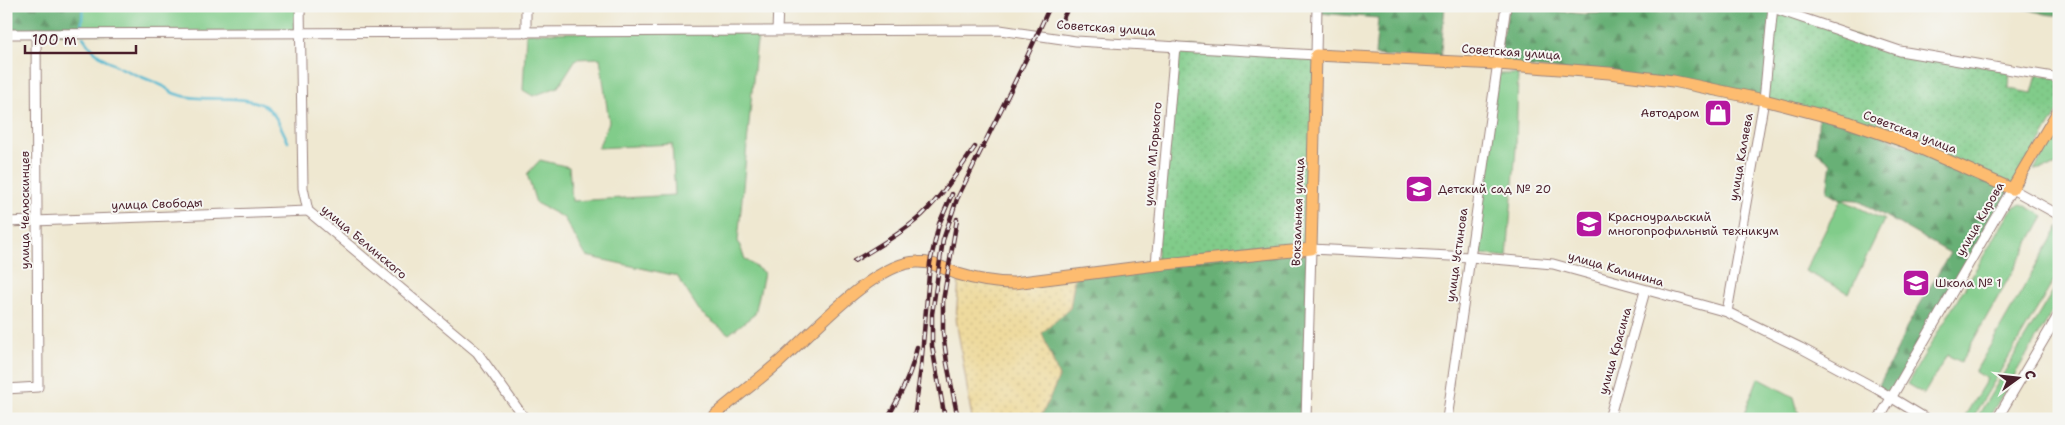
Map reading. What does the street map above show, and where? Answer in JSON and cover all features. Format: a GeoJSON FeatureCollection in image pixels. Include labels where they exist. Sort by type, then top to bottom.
{"type":"FeatureCollection","features":[{"type":"Feature","properties":{"kind":"main road","name":"Советская улица"},"geometry":{"type":"LineString","coordinates":[[1316,55],[1496,64],[1609,73],[1673,81],[1764,100],[1848,122],[1906,142],[2012,189]]}},
{"type":"Feature","properties":{"kind":"main road","name":"Вокзальная улица"},"geometry":{"type":"LineString","coordinates":[[1311,249],[1316,55]]}},
{"type":"Feature","properties":{"kind":"main road","name":"улица Кирова"},"geometry":{"type":"LineString","coordinates":[[2012,189],[2059,110]]}},
{"type":"Feature","properties":{"kind":"main road"},"geometry":{"type":"LineString","coordinates":[[710,419],[777,364],[852,295],[883,274],[909,263],[930,263],[961,275],[1004,283],[1156,264],[1311,249]]}},
{"type":"Feature","properties":{"kind":"street","name":"улица Белинского"},"geometry":{"type":"LineString","coordinates":[[300,6],[303,188],[308,211],[477,352],[524,419]]}},
{"type":"Feature","properties":{"kind":"street"},"geometry":{"type":"LineString","coordinates":[[526,6],[526,33]]}},
{"type":"Feature","properties":{"kind":"street"},"geometry":{"type":"LineString","coordinates":[[777,30],[778,6]]}},
{"type":"Feature","properties":{"kind":"street","name":"Вокзальная улица"},"geometry":{"type":"LineString","coordinates":[[1316,55],[1317,6]]}},
{"type":"Feature","properties":{"kind":"street","name":"улица Устинова"},"geometry":{"type":"LineString","coordinates":[[1447,419],[1496,64],[1506,6]]}},
{"type":"Feature","properties":{"kind":"street"},"geometry":{"type":"LineString","coordinates":[[1773,7],[1900,51],[2059,78]]}},
{"type":"Feature","properties":{"kind":"street","name":"улица Каляева"},"geometry":{"type":"LineString","coordinates":[[1727,312],[1764,100],[1773,7]]}},
{"type":"Feature","properties":{"kind":"street","name":"Советская улица"},"geometry":{"type":"LineString","coordinates":[[6,34],[1000,30],[1076,41],[1316,55]]}},
{"type":"Feature","properties":{"kind":"street","name":"улица Челюскинцев"},"geometry":{"type":"LineString","coordinates":[[6,389],[38,387],[36,34]]}},
{"type":"Feature","properties":{"kind":"street","name":"улица М.Горького"},"geometry":{"type":"LineString","coordinates":[[1156,264],[1175,46]]}},
{"type":"Feature","properties":{"kind":"street","name":"Советская улица"},"geometry":{"type":"LineString","coordinates":[[2012,189],[2059,216]]}},
{"type":"Feature","properties":{"kind":"street","name":"улица Кирова"},"geometry":{"type":"LineString","coordinates":[[1879,419],[2012,189]]}},
{"type":"Feature","properties":{"kind":"street","name":"улица Свободы"},"geometry":{"type":"LineString","coordinates":[[6,222],[308,211]]}},
{"type":"Feature","properties":{"kind":"street","name":"Вокзальная улица"},"geometry":{"type":"LineString","coordinates":[[1306,419],[1311,249]]}},
{"type":"Feature","properties":{"kind":"street","name":"улица Калинина"},"geometry":{"type":"LineString","coordinates":[[1311,249],[1470,257],[1553,264],[1727,312],[1801,348],[1927,419]]}},
{"type":"Feature","properties":{"kind":"street","name":"улица Красина"},"geometry":{"type":"LineString","coordinates":[[1609,419],[1645,290]]}},
{"type":"Feature","properties":{"kind":"street"},"geometry":{"type":"LineString","coordinates":[[1997,419],[2059,314]]}},
{"type":"Feature","properties":{"kind":"green space"},"geometry":{"type":"Polygon","coordinates":[[[6,6],[83,6],[81,34],[6,34],[6,6]]]}},
{"type":"Feature","properties":{"kind":"green space"},"geometry":{"type":"Polygon","coordinates":[[[83,6],[300,6],[300,32],[81,34],[83,6]]]}},
{"type":"Feature","properties":{"kind":"green space"},"geometry":{"type":"Polygon","coordinates":[[[1319,6],[1445,6],[1440,61],[1375,55],[1378,18],[1319,13],[1319,6]]]}},
{"type":"Feature","properties":{"kind":"green space"},"geometry":{"type":"Polygon","coordinates":[[[1514,6],[1583,14],[1773,8],[1764,100],[1673,81],[1496,64],[1509,8],[1514,6]]]}},
{"type":"Feature","properties":{"kind":"green space"},"geometry":{"type":"Polygon","coordinates":[[[2019,6],[2058,6],[2058,15],[2019,8],[2019,6]]]}},
{"type":"Feature","properties":{"kind":"green space"},"geometry":{"type":"Polygon","coordinates":[[[1773,8],[1900,51],[2010,70],[2009,89],[2032,93],[2037,75],[2059,78],[2059,110],[2012,189],[1906,142],[1764,100],[1773,8]]]}},
{"type":"Feature","properties":{"kind":"green space"},"geometry":{"type":"Polygon","coordinates":[[[759,31],[738,241],[745,259],[764,273],[755,314],[729,334],[701,313],[677,276],[586,256],[564,218],[536,203],[527,174],[540,160],[569,167],[572,201],[675,195],[672,144],[598,148],[609,122],[600,58],[576,59],[558,87],[533,96],[523,90],[526,33],[759,31]]]}},
{"type":"Feature","properties":{"kind":"green space"},"geometry":{"type":"Polygon","coordinates":[[[1175,46],[1316,55],[1311,249],[1156,265],[1175,46]]]}},
{"type":"Feature","properties":{"kind":"green space"},"geometry":{"type":"Polygon","coordinates":[[[1498,74],[1518,74],[1516,148],[1507,257],[1473,253],[1498,74]]]}},
{"type":"Feature","properties":{"kind":"green space"},"geometry":{"type":"Polygon","coordinates":[[[1819,115],[1848,122],[2012,189],[1892,398],[1877,389],[1906,328],[1950,253],[1857,200],[1841,199],[1827,191],[1831,163],[1816,151],[1819,115]]]}},
{"type":"Feature","properties":{"kind":"green space"},"geometry":{"type":"Polygon","coordinates":[[[2059,127],[2059,160],[2055,166],[2034,170],[2059,127]]]}},
{"type":"Feature","properties":{"kind":"green space"},"geometry":{"type":"Polygon","coordinates":[[[1841,199],[1884,220],[1849,293],[1805,271],[1841,199]]]}},
{"type":"Feature","properties":{"kind":"green space"},"geometry":{"type":"Polygon","coordinates":[[[2022,204],[2044,216],[1961,362],[1947,355],[1924,394],[1907,384],[2010,212],[2015,206],[2022,204]]]}},
{"type":"Feature","properties":{"kind":"green space"},"geometry":{"type":"Polygon","coordinates":[[[2059,226],[2059,272],[1972,419],[1963,419],[1987,379],[1975,372],[2059,226]]]}},
{"type":"Feature","properties":{"kind":"green space"},"geometry":{"type":"Polygon","coordinates":[[[1311,249],[1306,419],[1040,419],[1059,377],[1041,333],[1070,308],[1075,275],[1311,249]]]}},
{"type":"Feature","properties":{"kind":"green space"},"geometry":{"type":"Polygon","coordinates":[[[2059,281],[2059,301],[1988,419],[1976,419],[2059,281]]]}},
{"type":"Feature","properties":{"kind":"green space"},"geometry":{"type":"Polygon","coordinates":[[[1758,378],[1794,397],[1799,415],[1805,419],[1742,419],[1758,378]]]}},
{"type":"Feature","properties":{"kind":"sand"},"geometry":{"type":"Polygon","coordinates":[[[1075,275],[1070,308],[1042,333],[1059,377],[1040,419],[972,419],[956,318],[959,279],[992,282],[1075,275]]]}},
{"type":"Feature","properties":{"kind":"waterway"},"geometry":{"type":"LineString","coordinates":[[81,32],[83,6]]}},
{"type":"Feature","properties":{"kind":"waterway"},"geometry":{"type":"LineString","coordinates":[[83,37],[90,47],[108,61],[174,93],[195,98],[237,99],[262,104],[272,112],[288,142]]}},
{"type":"Feature","properties":{"kind":"railway"},"geometry":{"type":"LineString","coordinates":[[945,419],[932,346],[932,314],[943,240],[957,199],[1050,6]]}},
{"type":"Feature","properties":{"kind":"railway"},"geometry":{"type":"LineString","coordinates":[[1059,26],[1069,6]]}},
{"type":"Feature","properties":{"kind":"railway"},"geometry":{"type":"LineString","coordinates":[[854,261],[898,234],[922,215],[944,191],[975,147]]}},
{"type":"Feature","properties":{"kind":"railway"},"geometry":{"type":"LineString","coordinates":[[914,419],[921,367],[930,263],[939,224],[952,194]]}},
{"type":"Feature","properties":{"kind":"railway"},"geometry":{"type":"LineString","coordinates":[[957,219],[943,301],[943,332],[958,419]]}},
{"type":"Feature","properties":{"kind":"railway"},"geometry":{"type":"LineString","coordinates":[[887,419],[905,384],[917,347]]}},
{"type":"Feature","properties":{"kind":"railway"},"geometry":{"type":"LineString","coordinates":[[211,419],[218,419]]}},
{"type":"Feature","properties":{"kind":"place","name":"Автодром"},"geometry":{"type":"Point","coordinates":[1718,113]}},
{"type":"Feature","properties":{"kind":"place","name":"Детский сад № 20"},"geometry":{"type":"Point","coordinates":[1419,189]}},
{"type":"Feature","properties":{"kind":"place","name":"Красноуральский многопрофильный техникум"},"geometry":{"type":"Point","coordinates":[1589,224]}},
{"type":"Feature","properties":{"kind":"place","name":"Школа № 1"},"geometry":{"type":"Point","coordinates":[1916,283]}}]}
